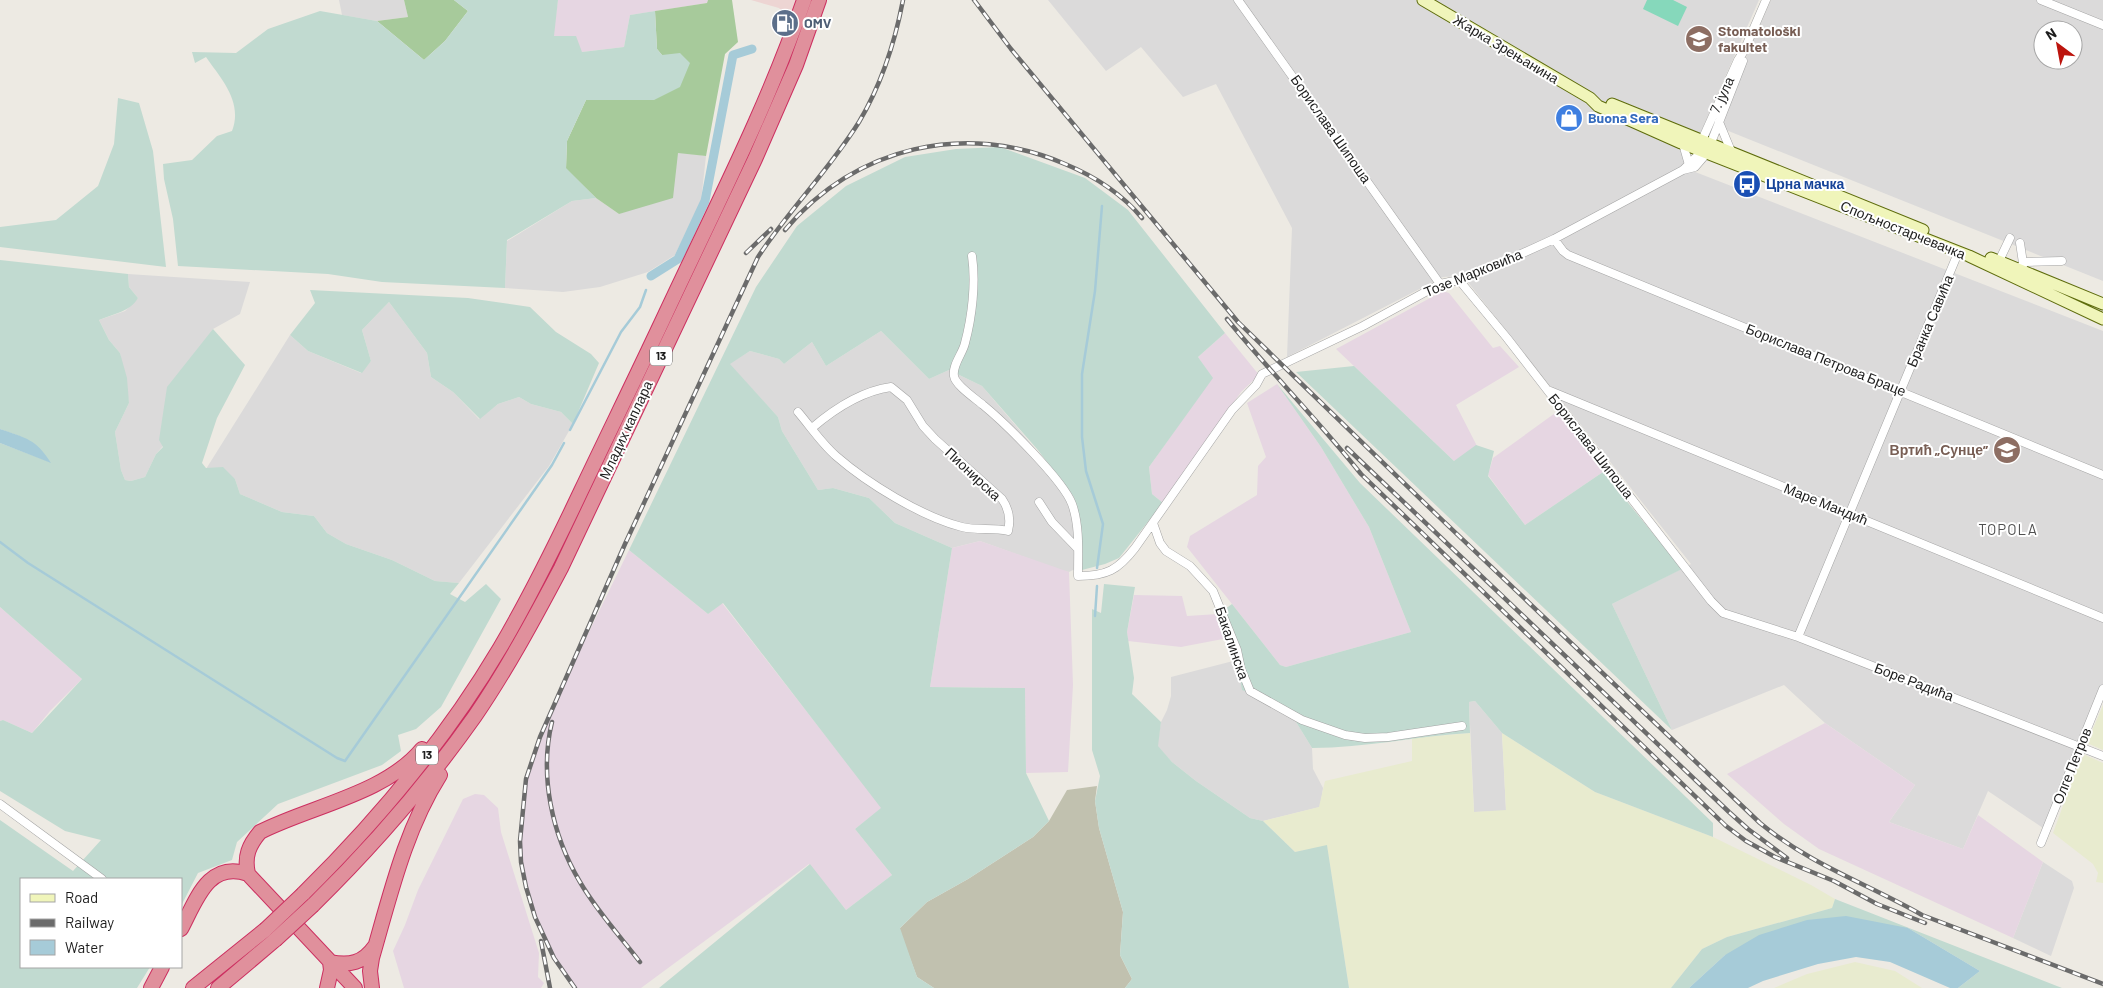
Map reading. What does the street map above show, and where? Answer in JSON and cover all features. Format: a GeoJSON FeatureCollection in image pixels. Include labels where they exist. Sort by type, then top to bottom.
{"type":"FeatureCollection","features":[{"type":"Feature","properties":{"kind":"highway","name":"Младих каплара"},"geometry":{"type":"LineString","coordinates":[[479,681],[522,610],[547,562],[629,391],[770,89],[804,0]]}},
{"type":"Feature","properties":{"kind":"highway","name":"Младих каплара"},"geometry":{"type":"LineString","coordinates":[[476,714],[520,644],[564,560],[759,151],[796,65],[819,0]]}},
{"type":"Feature","properties":{"kind":"highway"},"geometry":{"type":"LineString","coordinates":[[355,988],[248,874],[245,863],[249,847],[260,832],[360,791],[394,773],[419,754],[479,681]]}},
{"type":"Feature","properties":{"kind":"highway","name":"13"},"geometry":{"type":"LineString","coordinates":[[193,988],[265,930],[348,849],[395,796],[444,732],[479,681]]}},
{"type":"Feature","properties":{"kind":"highway"},"geometry":{"type":"LineString","coordinates":[[372,988],[370,971],[377,943],[418,814],[476,714]]}},
{"type":"Feature","properties":{"kind":"highway","name":"13"},"geometry":{"type":"LineString","coordinates":[[218,988],[276,940],[313,906],[359,858],[407,804],[476,714]]}},
{"type":"Feature","properties":{"kind":"highway"},"geometry":{"type":"LineString","coordinates":[[182,927],[201,890],[208,882],[225,872],[233,870],[248,874]]}},
{"type":"Feature","properties":{"kind":"highway"},"geometry":{"type":"LineString","coordinates":[[330,962],[341,964],[356,962],[370,953],[377,943]]}},
{"type":"Feature","properties":{"kind":"highway"},"geometry":{"type":"LineString","coordinates":[[326,988],[331,970],[330,962]]}},
{"type":"Feature","properties":{"kind":"highway"},"geometry":{"type":"LineString","coordinates":[[151,988],[161,968]]}},
{"type":"Feature","properties":{"kind":"street","name":"Борислава Шипоша"},"geometry":{"type":"LineString","coordinates":[[1238,0],[1440,284]]}},
{"type":"Feature","properties":{"kind":"street","name":"7. јула"},"geometry":{"type":"LineString","coordinates":[[1705,146],[1738,60],[1744,52],[1766,0]]}},
{"type":"Feature","properties":{"kind":"street"},"geometry":{"type":"LineString","coordinates":[[2041,0],[2103,26]]}},
{"type":"Feature","properties":{"kind":"street","name":"Жарка Зрењанина"},"geometry":{"type":"LineString","coordinates":[[1430,2],[1590,98],[1598,106],[1683,144],[1705,146]]}},
{"type":"Feature","properties":{"kind":"street","name":"7. јула"},"geometry":{"type":"LineString","coordinates":[[1705,146],[1719,122],[1743,61],[1744,52]]}},
{"type":"Feature","properties":{"kind":"street","name":"Жарка Зрењанина"},"geometry":{"type":"LineString","coordinates":[[1590,98],[1600,99],[1705,146]]}},
{"type":"Feature","properties":{"kind":"street"},"geometry":{"type":"LineString","coordinates":[[1719,122],[1730,151]]}},
{"type":"Feature","properties":{"kind":"street"},"geometry":{"type":"LineString","coordinates":[[1683,144],[1686,167]]}},
{"type":"Feature","properties":{"kind":"street","name":"Тозе Марковића"},"geometry":{"type":"LineString","coordinates":[[1153,523],[1232,410],[1256,385],[1262,374],[1364,326],[1440,284],[1459,280],[1554,239],[1686,167],[1696,167],[1705,146]]}},
{"type":"Feature","properties":{"kind":"street","name":"Спољностарчевачка"},"geometry":{"type":"LineString","coordinates":[[1705,146],[1730,151],[1999,262],[2021,266],[2103,304]]}},
{"type":"Feature","properties":{"kind":"street","name":"Спољностарчевачка"},"geometry":{"type":"LineString","coordinates":[[1705,146],[1969,256],[2103,318]]}},
{"type":"Feature","properties":{"kind":"street"},"geometry":{"type":"LineString","coordinates":[[1999,262],[2010,238]]}},
{"type":"Feature","properties":{"kind":"street","name":"Борислава Петрова Браце"},"geometry":{"type":"LineString","coordinates":[[1554,239],[1563,252],[1568,255],[2103,475]]}},
{"type":"Feature","properties":{"kind":"street"},"geometry":{"type":"LineString","coordinates":[[2020,242],[2021,266],[2062,261]]}},
{"type":"Feature","properties":{"kind":"street","name":"Бранка Савића"},"geometry":{"type":"LineString","coordinates":[[1798,637],[1851,514],[1958,253]]}},
{"type":"Feature","properties":{"kind":"street"},"geometry":{"type":"LineString","coordinates":[[972,256],[974,282],[966,342],[955,368],[954,376],[958,383],[990,411],[1063,489],[1074,513],[1078,549],[1078,576],[1091,576],[1110,572],[1126,560],[1153,523]]}},
{"type":"Feature","properties":{"kind":"street","name":"Борислава Шипоша"},"geometry":{"type":"LineString","coordinates":[[1459,280],[1548,390],[1711,601],[1723,613]]}},
{"type":"Feature","properties":{"kind":"street","name":"Пионирска"},"geometry":{"type":"LineString","coordinates":[[798,412],[834,455],[866,479],[923,512],[964,528],[997,528],[1008,531],[1009,514],[1007,506],[1002,499],[935,439],[923,426],[907,400],[891,387],[882,388],[843,405],[812,428]]}},
{"type":"Feature","properties":{"kind":"street","name":"Маре Мандић"},"geometry":{"type":"LineString","coordinates":[[1548,390],[2103,618]]}},
{"type":"Feature","properties":{"kind":"street"},"geometry":{"type":"LineString","coordinates":[[1039,502],[1052,522],[1078,549]]}},
{"type":"Feature","properties":{"kind":"street","name":"Бакалинска"},"geometry":{"type":"LineString","coordinates":[[1153,523],[1160,543],[1166,550],[1190,566],[1214,591],[1237,650],[1246,683],[1254,694],[1302,720],[1345,735],[1365,738],[1388,737],[1462,726]]}},
{"type":"Feature","properties":{"kind":"street","name":"Боре Радића"},"geometry":{"type":"LineString","coordinates":[[1723,613],[1798,637],[2103,756]]}},
{"type":"Feature","properties":{"kind":"street","name":"Олге Петров"},"geometry":{"type":"LineString","coordinates":[[2041,843],[2103,689]]}},
{"type":"Feature","properties":{"kind":"street"},"geometry":{"type":"LineString","coordinates":[[0,804],[101,878]]}},
{"type":"Feature","properties":{"kind":"shaded area"},"geometry":{"type":"Polygon","coordinates":[[[339,0],[404,0],[408,17],[377,21],[342,15],[339,0]]]}},
{"type":"Feature","properties":{"kind":"shaded area"},"geometry":{"type":"Polygon","coordinates":[[[454,0],[558,0],[554,36],[576,36],[582,52],[624,47],[630,15],[655,11],[657,49],[662,55],[680,53],[690,63],[680,87],[654,100],[586,100],[567,141],[566,168],[596,198],[572,201],[507,240],[505,288],[382,282],[328,274],[178,266],[173,219],[164,179],[163,164],[192,160],[217,136],[232,131],[235,120],[233,101],[224,83],[206,57],[195,63],[192,52],[236,53],[268,29],[320,11],[377,21],[424,60],[445,41],[468,11],[454,0]]]}},
{"type":"Feature","properties":{"kind":"shaded area"},"geometry":{"type":"Polygon","coordinates":[[[558,0],[708,0],[707,3],[630,15],[624,47],[582,52],[553,36],[558,0]]]}},
{"type":"Feature","properties":{"kind":"shaded area","name":"OMV"},"geometry":{"type":"Polygon","coordinates":[[[751,0],[799,0],[795,11],[781,32],[783,13],[779,8],[751,0]]]}},
{"type":"Feature","properties":{"kind":"shaded area"},"geometry":{"type":"Polygon","coordinates":[[[1048,0],[1759,0],[1685,168],[2103,331],[2103,696],[2046,830],[1988,791],[1963,849],[1889,822],[1915,785],[1825,723],[1784,685],[1672,730],[1612,604],[1691,564],[1463,276],[1443,277],[1287,357],[1292,228],[1216,84],[1183,97],[1141,47],[1106,71],[1048,0]]]}},
{"type":"Feature","properties":{"kind":"shaded area"},"geometry":{"type":"Polygon","coordinates":[[[1771,0],[2103,0],[2103,281],[1716,126],[1771,0]]]}},
{"type":"Feature","properties":{"kind":"shaded area"},"geometry":{"type":"Polygon","coordinates":[[[118,98],[139,103],[153,151],[166,267],[0,247],[0,227],[56,220],[98,186],[114,144],[118,98]]]}},
{"type":"Feature","properties":{"kind":"shaded area"},"geometry":{"type":"Polygon","coordinates":[[[1000,147],[1085,178],[1128,210],[1225,333],[1198,357],[1213,378],[1149,467],[1152,494],[1163,503],[1119,558],[1082,570],[1074,497],[1037,449],[982,386],[949,370],[929,379],[881,331],[826,366],[812,342],[784,364],[779,359],[750,351],[730,364],[778,417],[782,431],[818,490],[833,488],[869,498],[895,523],[952,548],[930,687],[1025,688],[1026,773],[1049,821],[1033,837],[968,879],[927,902],[900,928],[917,977],[934,988],[659,988],[810,864],[846,910],[892,875],[855,829],[881,808],[723,603],[708,614],[629,550],[756,287],[797,226],[846,186],[905,157],[956,149],[1000,147]]]}},
{"type":"Feature","properties":{"kind":"shaded area"},"geometry":{"type":"Polygon","coordinates":[[[678,152],[706,156],[701,201],[675,255],[648,272],[600,287],[563,292],[505,288],[507,241],[572,201],[596,198],[619,214],[678,152]]]}},
{"type":"Feature","properties":{"kind":"shaded area"},"geometry":{"type":"Polygon","coordinates":[[[0,260],[128,274],[129,287],[138,298],[135,303],[126,310],[99,320],[109,340],[120,353],[127,378],[129,403],[115,432],[121,470],[125,480],[131,481],[145,477],[156,454],[163,447],[159,440],[167,387],[213,329],[245,365],[217,418],[202,463],[206,468],[223,467],[235,479],[240,494],[282,512],[314,516],[327,533],[346,544],[392,560],[435,581],[459,583],[450,594],[465,602],[486,584],[501,599],[441,707],[416,729],[398,735],[401,751],[382,765],[278,804],[237,842],[232,860],[198,873],[182,904],[182,878],[20,878],[20,968],[149,968],[137,988],[0,988],[0,820],[73,871],[101,840],[65,831],[0,791],[0,721],[3,720],[32,733],[82,679],[0,607],[0,443],[50,462],[22,437],[0,429],[0,260]]]}},
{"type":"Feature","properties":{"kind":"shaded area"},"geometry":{"type":"Polygon","coordinates":[[[128,274],[250,282],[240,314],[213,329],[163,446],[156,454],[145,477],[131,481],[125,480],[121,470],[115,432],[129,403],[120,353],[109,340],[99,320],[125,311],[138,298],[129,287],[128,274]]]}},
{"type":"Feature","properties":{"kind":"shaded area"},"geometry":{"type":"Polygon","coordinates":[[[310,290],[468,298],[530,307],[556,332],[591,354],[599,363],[573,424],[561,412],[531,404],[519,397],[498,404],[480,419],[453,392],[431,377],[427,353],[389,302],[362,330],[371,361],[362,373],[308,351],[290,335],[315,303],[310,290]]]}},
{"type":"Feature","properties":{"kind":"shaded area"},"geometry":{"type":"Polygon","coordinates":[[[1443,291],[1449,293],[1493,348],[1500,346],[1519,367],[1456,405],[1478,448],[1454,461],[1336,349],[1443,291]]]}},
{"type":"Feature","properties":{"kind":"shaded area"},"geometry":{"type":"Polygon","coordinates":[[[389,302],[427,353],[431,377],[453,392],[479,419],[498,404],[519,397],[531,404],[561,412],[573,424],[549,466],[459,583],[435,581],[392,560],[346,544],[327,533],[314,516],[282,512],[240,494],[235,479],[206,469],[290,335],[308,351],[361,373],[371,361],[362,330],[389,302]]]}},
{"type":"Feature","properties":{"kind":"shaded area"},"geometry":{"type":"Polygon","coordinates":[[[881,331],[929,379],[949,370],[982,386],[1074,494],[1075,569],[1069,572],[1063,571],[980,541],[952,548],[895,523],[869,498],[833,488],[818,490],[782,431],[778,417],[729,364],[750,351],[779,359],[784,364],[812,342],[826,366],[881,331]]]}},
{"type":"Feature","properties":{"kind":"shaded area"},"geometry":{"type":"Polygon","coordinates":[[[1225,333],[1259,375],[1241,392],[1163,503],[1152,494],[1149,467],[1212,378],[1198,357],[1225,333]]]}},
{"type":"Feature","properties":{"kind":"shaded area"},"geometry":{"type":"Polygon","coordinates":[[[1354,366],[1454,461],[1476,445],[1494,451],[1488,476],[1525,525],[1603,472],[1682,569],[1612,604],[1672,730],[1296,372],[1354,366]]]}},
{"type":"Feature","properties":{"kind":"shaded area"},"geometry":{"type":"Polygon","coordinates":[[[1277,384],[1321,447],[1369,527],[1411,632],[1286,667],[1280,665],[1187,547],[1190,536],[1257,495],[1258,466],[1266,457],[1247,403],[1277,384]]]}},
{"type":"Feature","properties":{"kind":"shaded area"},"geometry":{"type":"Polygon","coordinates":[[[1277,384],[1360,483],[1713,823],[1713,837],[1595,792],[1502,733],[1475,701],[1469,702],[1470,733],[1352,746],[1312,748],[1293,717],[1264,699],[1242,690],[1237,660],[1218,614],[1232,604],[1280,665],[1286,667],[1411,632],[1369,527],[1321,447],[1277,384]]]}},
{"type":"Feature","properties":{"kind":"shaded area"},"geometry":{"type":"Polygon","coordinates":[[[1558,411],[1603,472],[1525,525],[1488,475],[1493,458],[1558,411]]]}},
{"type":"Feature","properties":{"kind":"shaded area"},"geometry":{"type":"Polygon","coordinates":[[[980,541],[1069,572],[1073,685],[1068,772],[1026,773],[1025,688],[930,687],[952,548],[980,541]]]}},
{"type":"Feature","properties":{"kind":"shaded area"},"geometry":{"type":"Polygon","coordinates":[[[629,550],[708,614],[722,603],[882,808],[855,829],[892,875],[846,910],[809,864],[641,988],[575,988],[554,958],[535,917],[526,887],[521,862],[526,779],[540,737],[561,689],[629,550]]]}},
{"type":"Feature","properties":{"kind":"shaded area"},"geometry":{"type":"Polygon","coordinates":[[[1104,584],[1135,587],[1127,632],[1134,678],[1132,694],[1161,722],[1158,746],[1172,762],[1196,781],[1250,818],[1263,821],[1295,852],[1327,845],[1349,988],[1125,988],[1132,979],[1120,955],[1123,912],[1099,828],[1095,801],[1100,776],[1092,750],[1092,609],[1101,613],[1104,584]]]}},
{"type":"Feature","properties":{"kind":"shaded area"},"geometry":{"type":"Polygon","coordinates":[[[1134,595],[1182,596],[1187,616],[1218,614],[1228,638],[1181,647],[1128,641],[1127,632],[1134,595]]]}},
{"type":"Feature","properties":{"kind":"shaded area"},"geometry":{"type":"Polygon","coordinates":[[[0,607],[82,679],[50,711],[32,733],[3,720],[0,721],[0,607]]]}},
{"type":"Feature","properties":{"kind":"shaded area"},"geometry":{"type":"Polygon","coordinates":[[[1237,660],[1264,699],[1293,717],[1312,748],[1313,769],[1323,788],[1320,807],[1263,821],[1250,818],[1196,781],[1172,762],[1157,746],[1161,722],[1171,696],[1171,677],[1237,660]]]}},
{"type":"Feature","properties":{"kind":"shaded area"},"geometry":{"type":"Polygon","coordinates":[[[1475,701],[1502,733],[1506,811],[1474,812],[1469,702],[1475,701]]]}},
{"type":"Feature","properties":{"kind":"shaded area"},"geometry":{"type":"Polygon","coordinates":[[[2103,705],[2103,750],[2087,743],[2103,705]]]}},
{"type":"Feature","properties":{"kind":"shaded area"},"geometry":{"type":"Polygon","coordinates":[[[1825,723],[1915,785],[1889,822],[1963,849],[1978,815],[2043,862],[2013,938],[1819,849],[1784,824],[1727,774],[1825,723]]]}},
{"type":"Feature","properties":{"kind":"shaded area"},"geometry":{"type":"Polygon","coordinates":[[[1470,733],[1474,812],[1506,810],[1502,733],[1595,792],[1713,837],[1811,885],[1835,899],[1832,908],[1727,937],[1702,949],[1671,988],[1349,988],[1327,846],[1295,852],[1263,821],[1319,807],[1325,781],[1412,761],[1412,738],[1470,733]]]}},
{"type":"Feature","properties":{"kind":"shaded area"},"geometry":{"type":"Polygon","coordinates":[[[2085,755],[2103,763],[2103,883],[2096,882],[2098,873],[2093,864],[2053,833],[2079,762],[2085,755]]]}},
{"type":"Feature","properties":{"kind":"shaded area"},"geometry":{"type":"Polygon","coordinates":[[[1097,786],[1095,801],[1099,828],[1123,912],[1120,955],[1132,979],[1125,988],[934,988],[917,977],[899,929],[927,902],[968,879],[1033,837],[1049,821],[1067,790],[1097,786]]]}},
{"type":"Feature","properties":{"kind":"shaded area"},"geometry":{"type":"Polygon","coordinates":[[[475,794],[484,795],[498,808],[501,832],[539,953],[538,977],[544,983],[541,988],[404,988],[393,951],[418,890],[463,799],[475,794]]]}},
{"type":"Feature","properties":{"kind":"shaded area"},"geometry":{"type":"Polygon","coordinates":[[[2043,862],[2072,881],[2074,888],[2051,956],[2013,938],[2043,862]]]}},
{"type":"Feature","properties":{"kind":"shaded area"},"geometry":{"type":"Polygon","coordinates":[[[1835,899],[2062,988],[1958,988],[1980,971],[1908,928],[1725,955],[1689,988],[1671,988],[1702,949],[1727,937],[1832,908],[1835,899]]]}},
{"type":"Feature","properties":{"kind":"shaded area"},"geometry":{"type":"Polygon","coordinates":[[[1855,962],[1895,971],[1922,988],[1774,988],[1807,974],[1855,962]]]}},
{"type":"Feature","properties":{"kind":"green space"},"geometry":{"type":"Polygon","coordinates":[[[404,0],[454,0],[468,11],[445,41],[424,60],[377,21],[408,17],[404,0]]]}},
{"type":"Feature","properties":{"kind":"green space"},"geometry":{"type":"Polygon","coordinates":[[[708,0],[732,0],[738,42],[725,54],[706,156],[678,153],[673,198],[619,214],[596,198],[566,169],[567,141],[586,100],[654,100],[662,55],[657,49],[655,11],[707,3],[708,0]]]}},
{"type":"Feature","properties":{"kind":"green space"},"geometry":{"type":"Polygon","coordinates":[[[1647,0],[1673,0],[1687,7],[1678,26],[1643,9],[1647,0]]]}},
{"type":"Feature","properties":{"kind":"water"},"geometry":{"type":"Polygon","coordinates":[[[0,429],[30,440],[46,455],[51,463],[0,443],[0,429]]]}},
{"type":"Feature","properties":{"kind":"water"},"geometry":{"type":"Polygon","coordinates":[[[1846,916],[1908,928],[1980,971],[1958,988],[1950,988],[1890,962],[1856,957],[1818,964],[1763,981],[1748,988],[1689,988],[1725,955],[1759,935],[1807,920],[1846,916]]]}},
{"type":"Feature","properties":{"kind":"waterway"},"geometry":{"type":"LineString","coordinates":[[651,276],[678,259],[705,201],[733,55],[752,49]]}},
{"type":"Feature","properties":{"kind":"waterway"},"geometry":{"type":"LineString","coordinates":[[1097,568],[1103,524],[1086,471],[1082,437],[1082,374],[1095,291],[1102,206]]}},
{"type":"Feature","properties":{"kind":"waterway"},"geometry":{"type":"LineString","coordinates":[[570,430],[621,332],[640,307],[646,290]]}},
{"type":"Feature","properties":{"kind":"waterway"},"geometry":{"type":"LineString","coordinates":[[0,542],[28,563],[337,758],[345,761],[552,465],[564,443]]}},
{"type":"Feature","properties":{"kind":"waterway"},"geometry":{"type":"LineString","coordinates":[[1095,616],[1097,586]]}},
{"type":"Feature","properties":{"kind":"railway"},"geometry":{"type":"LineString","coordinates":[[575,988],[554,958],[535,917],[526,887],[521,862],[520,841],[526,779],[540,737],[625,544],[758,257],[835,157],[867,108],[886,63],[896,32],[903,0]]}},
{"type":"Feature","properties":{"kind":"railway"},"geometry":{"type":"LineString","coordinates":[[974,0],[1011,49],[1238,322],[1439,517],[1760,823],[1799,851],[1922,915],[2103,984]]}},
{"type":"Feature","properties":{"kind":"railway"},"geometry":{"type":"LineString","coordinates":[[785,230],[813,201],[844,178],[878,161],[914,149],[951,144],[989,144],[1027,151],[1065,164],[1107,187],[1126,201],[1142,218]]}},
{"type":"Feature","properties":{"kind":"railway"},"geometry":{"type":"LineString","coordinates":[[746,253],[771,229]]}},
{"type":"Feature","properties":{"kind":"railway"},"geometry":{"type":"LineString","coordinates":[[1227,319],[1361,474],[1726,826],[1746,841],[1775,857],[1834,881],[1877,904],[1925,923]]}},
{"type":"Feature","properties":{"kind":"railway"},"geometry":{"type":"LineString","coordinates":[[1347,448],[1729,812],[1748,829],[1787,858]]}},
{"type":"Feature","properties":{"kind":"railway"},"geometry":{"type":"LineString","coordinates":[[552,722],[548,742],[548,784],[555,825],[562,845],[570,864],[586,892],[640,962]]}},
{"type":"Feature","properties":{"kind":"railway"},"geometry":{"type":"LineString","coordinates":[[541,941],[550,988]]}},
{"type":"Feature","properties":{"kind":"place","name":"OMV"},"geometry":{"type":"Point","coordinates":[785,23]}},
{"type":"Feature","properties":{"kind":"place","name":"Stomatološki fakultet"},"geometry":{"type":"Point","coordinates":[1699,39]}},
{"type":"Feature","properties":{"kind":"place","name":"Buona Sera"},"geometry":{"type":"Point","coordinates":[1569,118]}},
{"type":"Feature","properties":{"kind":"place","name":"Црна мачка"},"geometry":{"type":"Point","coordinates":[1747,184]}},
{"type":"Feature","properties":{"kind":"place","name":"Вртић „Сунце”"},"geometry":{"type":"Point","coordinates":[2007,450]}},
{"type":"Feature","properties":{"kind":"district","name":"TOPOLA"},"geometry":{"type":"Point","coordinates":[2008,530]}}]}
